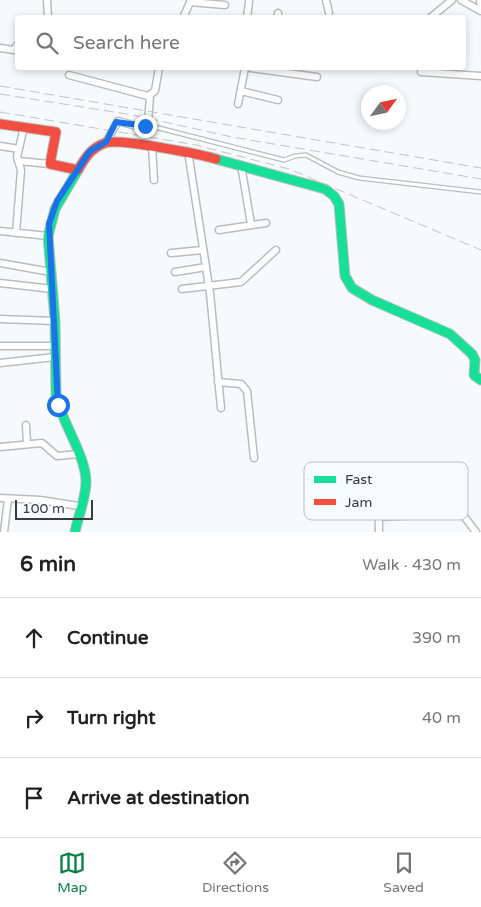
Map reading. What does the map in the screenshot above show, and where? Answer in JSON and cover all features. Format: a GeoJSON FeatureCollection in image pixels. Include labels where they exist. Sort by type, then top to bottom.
{"type":"FeatureCollection","features":[{"type":"Feature","properties":{"kind":"street"},"geometry":{"type":"LineString","coordinates":[[47,0],[48,15]]}},
{"type":"Feature","properties":{"kind":"street"},"geometry":{"type":"LineString","coordinates":[[326,0],[329,14]]}},
{"type":"Feature","properties":{"kind":"street"},"geometry":{"type":"LineString","coordinates":[[434,15],[452,0]]}},
{"type":"Feature","properties":{"kind":"street"},"geometry":{"type":"LineString","coordinates":[[461,0],[481,11]]}},
{"type":"Feature","properties":{"kind":"street"},"geometry":{"type":"LineString","coordinates":[[480,0],[481,7]]}},
{"type":"Feature","properties":{"kind":"street"},"geometry":{"type":"LineString","coordinates":[[184,15],[191,1],[225,5]]}},
{"type":"Feature","properties":{"kind":"street"},"geometry":{"type":"LineString","coordinates":[[248,15],[249,2]]}},
{"type":"Feature","properties":{"kind":"street"},"geometry":{"type":"LineString","coordinates":[[0,48],[14,50],[15,48]]}},
{"type":"Feature","properties":{"kind":"street"},"geometry":{"type":"LineString","coordinates":[[150,95],[155,91],[160,70]]}},
{"type":"Feature","properties":{"kind":"street"},"geometry":{"type":"LineString","coordinates":[[238,104],[245,70]]}},
{"type":"Feature","properties":{"kind":"street"},"geometry":{"type":"LineString","coordinates":[[266,70],[317,77]]}},
{"type":"Feature","properties":{"kind":"street"},"geometry":{"type":"LineString","coordinates":[[421,72],[481,76]]}},
{"type":"Feature","properties":{"kind":"street"},"geometry":{"type":"LineString","coordinates":[[69,74],[150,95]]}},
{"type":"Feature","properties":{"kind":"street"},"geometry":{"type":"LineString","coordinates":[[241,91],[278,100]]}},
{"type":"Feature","properties":{"kind":"street"},"geometry":{"type":"LineString","coordinates":[[75,532],[86,482],[79,454],[58,405],[55,321],[48,236],[49,224],[57,201],[90,151],[106,142],[118,121],[140,127],[146,125],[150,118],[150,95]]}},
{"type":"Feature","properties":{"kind":"street"},"geometry":{"type":"LineString","coordinates":[[0,124],[56,132],[50,164]]}},
{"type":"Feature","properties":{"kind":"street"},"geometry":{"type":"LineString","coordinates":[[16,233],[21,170],[18,161],[24,127]]}},
{"type":"Feature","properties":{"kind":"street"},"geometry":{"type":"LineString","coordinates":[[106,142],[188,151],[330,192],[339,204],[345,276],[352,288],[372,300],[450,334],[472,354],[475,360],[474,375],[481,380]]}},
{"type":"Feature","properties":{"kind":"street"},"geometry":{"type":"LineString","coordinates":[[0,146],[19,149]]}},
{"type":"Feature","properties":{"kind":"street"},"geometry":{"type":"LineString","coordinates":[[152,146],[154,180]]}},
{"type":"Feature","properties":{"kind":"street"},"geometry":{"type":"LineString","coordinates":[[188,151],[206,267],[221,408]]}},
{"type":"Feature","properties":{"kind":"street"},"geometry":{"type":"LineString","coordinates":[[18,161],[50,164],[78,170]]}},
{"type":"Feature","properties":{"kind":"street"},"geometry":{"type":"LineString","coordinates":[[241,165],[251,224]]}},
{"type":"Feature","properties":{"kind":"street"},"geometry":{"type":"LineString","coordinates":[[219,230],[266,223]]}},
{"type":"Feature","properties":{"kind":"street"},"geometry":{"type":"LineString","coordinates":[[0,231],[48,236]]}},
{"type":"Feature","properties":{"kind":"street"},"geometry":{"type":"LineString","coordinates":[[171,253],[202,250]]}},
{"type":"Feature","properties":{"kind":"street"},"geometry":{"type":"LineString","coordinates":[[182,289],[244,281],[276,250]]}},
{"type":"Feature","properties":{"kind":"street"},"geometry":{"type":"LineString","coordinates":[[0,263],[51,272]]}},
{"type":"Feature","properties":{"kind":"street"},"geometry":{"type":"LineString","coordinates":[[175,272],[206,267]]}},
{"type":"Feature","properties":{"kind":"street"},"geometry":{"type":"LineString","coordinates":[[0,284],[52,289]]}},
{"type":"Feature","properties":{"kind":"street"},"geometry":{"type":"LineString","coordinates":[[0,319],[55,321]]}},
{"type":"Feature","properties":{"kind":"street"},"geometry":{"type":"LineString","coordinates":[[0,346],[55,346]]}},
{"type":"Feature","properties":{"kind":"street"},"geometry":{"type":"LineString","coordinates":[[0,363],[55,357]]}},
{"type":"Feature","properties":{"kind":"street"},"geometry":{"type":"LineString","coordinates":[[218,382],[241,384],[246,391],[254,458]]}},
{"type":"Feature","properties":{"kind":"street"},"geometry":{"type":"LineString","coordinates":[[26,426],[28,444]]}},
{"type":"Feature","properties":{"kind":"street"},"geometry":{"type":"LineString","coordinates":[[0,447],[44,443],[57,456],[79,454]]}},
{"type":"Feature","properties":{"kind":"street"},"geometry":{"type":"LineString","coordinates":[[0,498],[80,506]]}},
{"type":"Feature","properties":{"kind":"street"},"geometry":{"type":"LineString","coordinates":[[4,532],[8,499]]}},
{"type":"Feature","properties":{"kind":"street"},"geometry":{"type":"LineString","coordinates":[[467,520],[476,532]]}},
{"type":"Feature","properties":{"kind":"lane"},"geometry":{"type":"LineString","coordinates":[[146,125],[284,160],[306,155],[338,172],[359,178],[481,192]]}},
{"type":"Feature","properties":{"kind":"railway"},"geometry":{"type":"LineString","coordinates":[[0,86],[481,168]]}},
{"type":"Feature","properties":{"kind":"railway"},"geometry":{"type":"LineString","coordinates":[[0,94],[133,115],[232,137],[481,179]]}},
{"type":"Feature","properties":{"kind":"railway"},"geometry":{"type":"LineString","coordinates":[[0,112],[196,145],[289,169],[481,250]]}},
{"type":"Feature","properties":{"kind":"traffic: fast"},"geometry":{"type":"LineString","coordinates":[[216,159],[325,189],[334,196],[339,204],[345,276],[352,288],[372,300],[450,334],[472,354],[475,360],[474,375],[481,380]]}},
{"type":"Feature","properties":{"kind":"traffic: fast"},"geometry":{"type":"LineString","coordinates":[[75,532],[86,482],[82,461],[56,394],[55,321],[48,236],[55,209],[78,170]]}},
{"type":"Feature","properties":{"kind":"traffic: jam"},"geometry":{"type":"LineString","coordinates":[[0,124],[56,132],[50,164],[78,170],[92,151],[100,145],[113,142],[159,147],[216,159]]}},
{"type":"Feature","properties":{"kind":"route"},"geometry":{"type":"LineString","coordinates":[[58,405],[56,394],[55,321],[48,236],[52,211],[90,151],[97,145],[106,142],[116,122],[120,121],[140,127],[145,126]]}}]}
